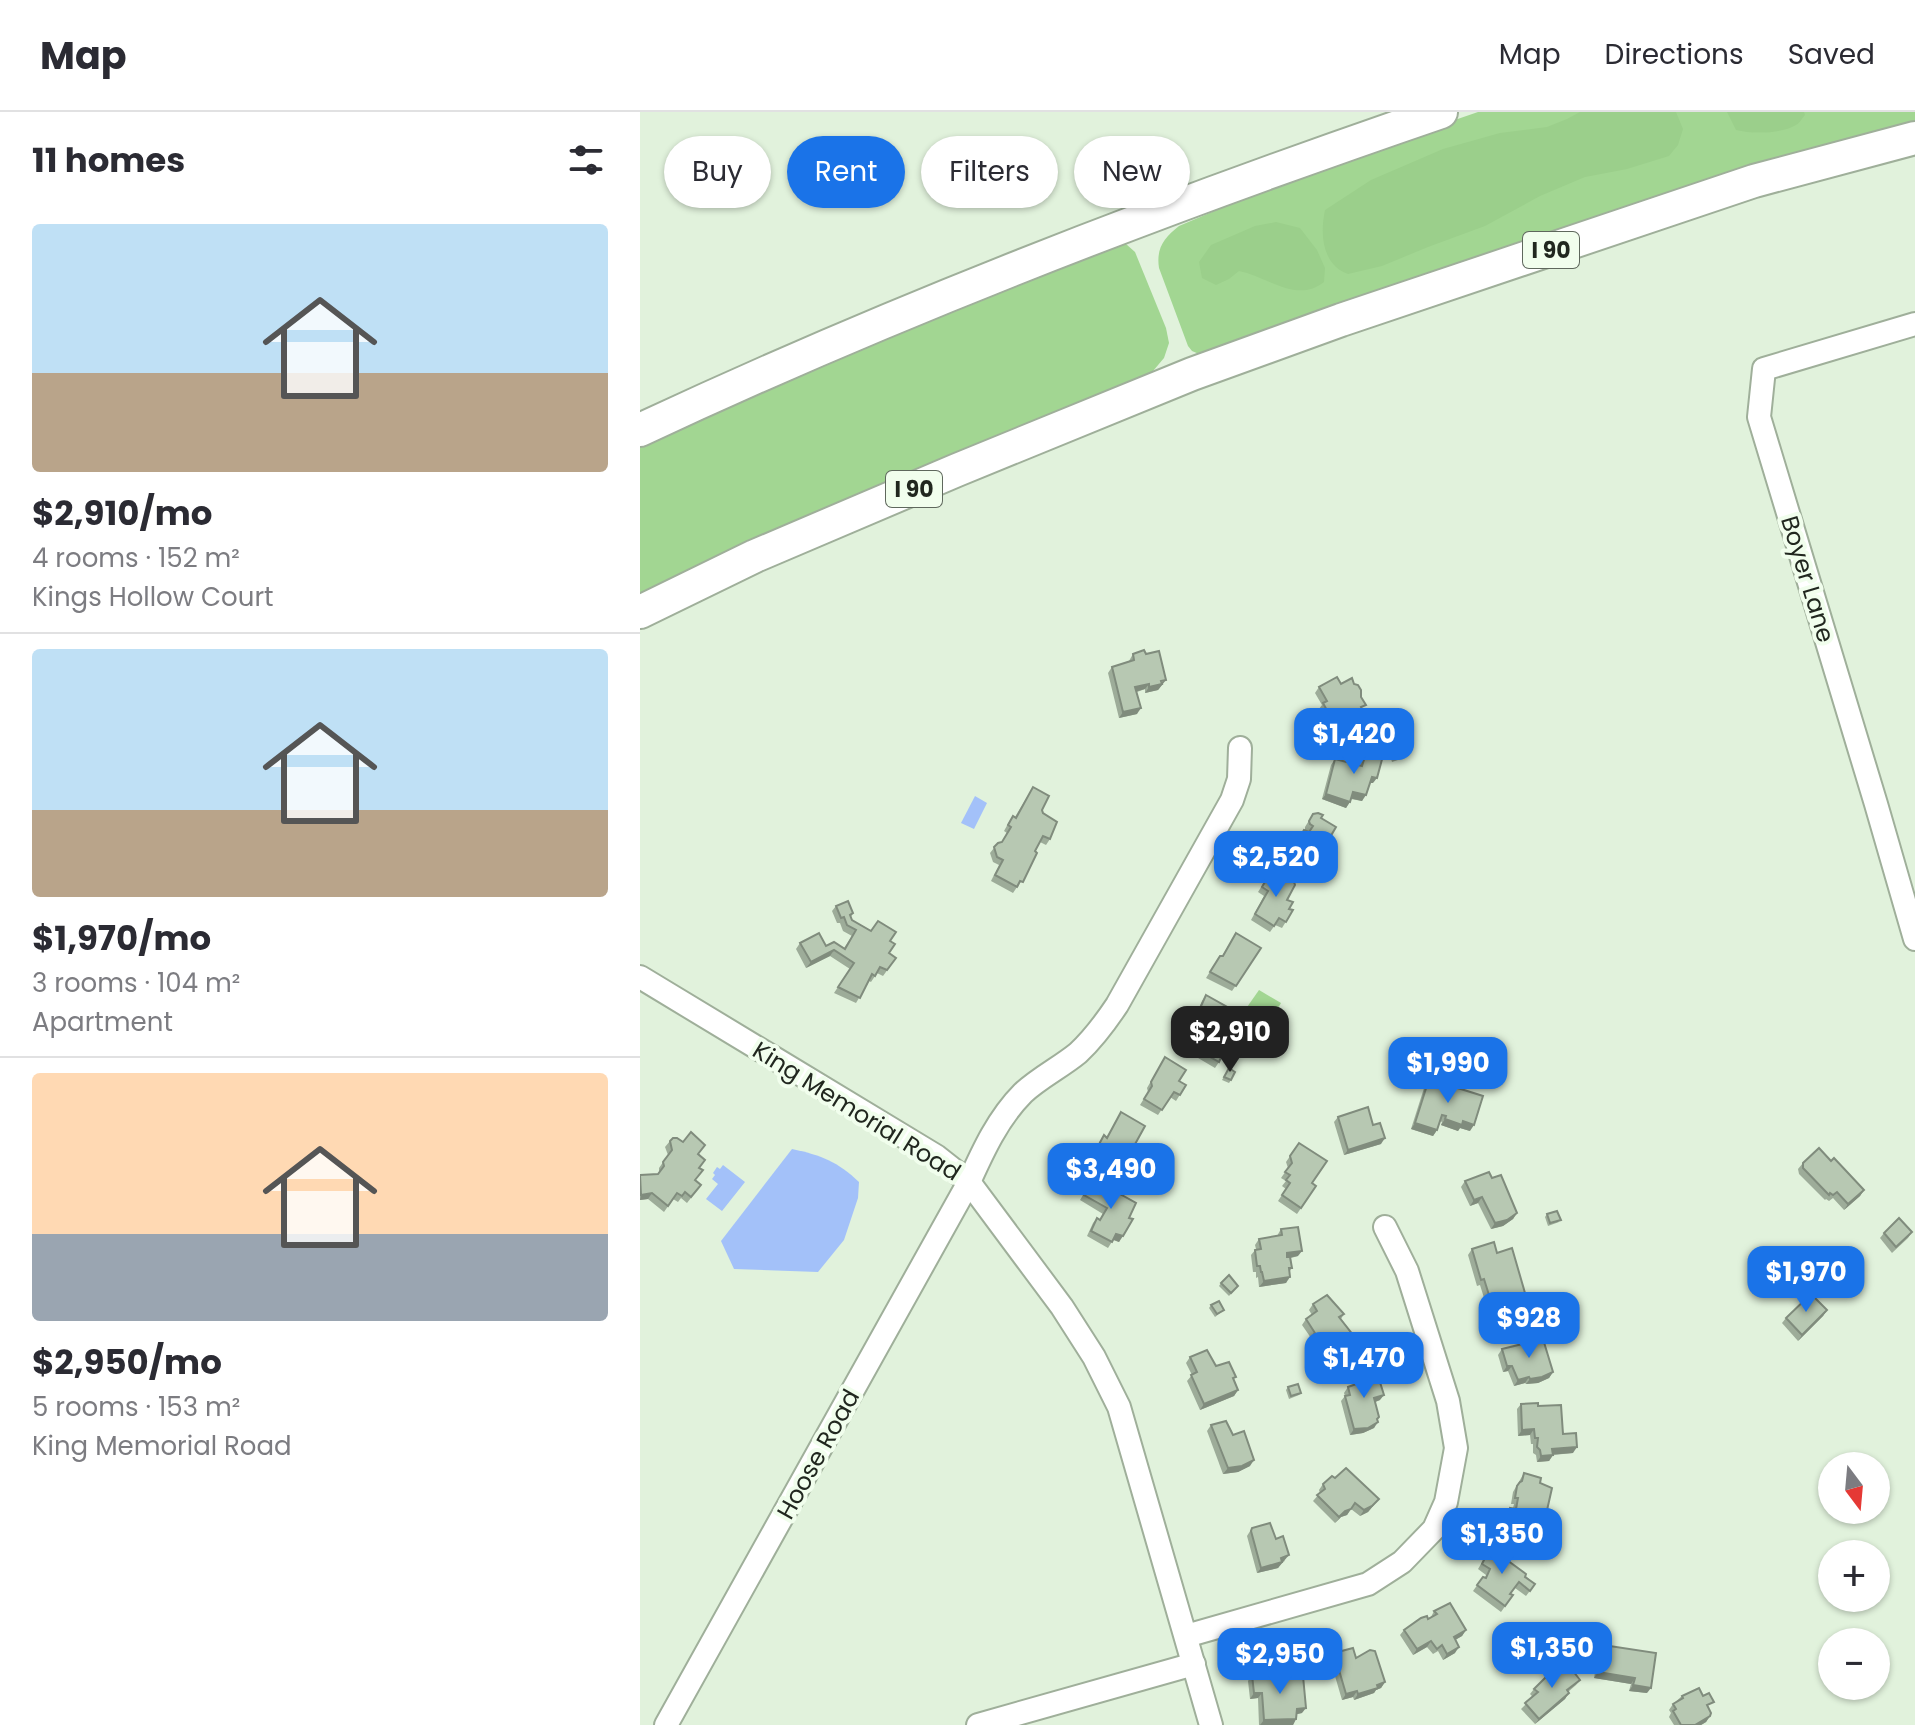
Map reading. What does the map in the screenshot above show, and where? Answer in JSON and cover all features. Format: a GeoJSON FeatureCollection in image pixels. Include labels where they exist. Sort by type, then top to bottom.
{"type":"FeatureCollection","features":[{"type":"Feature","properties":{"kind":"highway"},"geometry":{"type":"LineString","coordinates":[[640,430],[990,279],[1134,222],[1441,112]]}},
{"type":"Feature","properties":{"kind":"highway","name":"I 90"},"geometry":{"type":"LineString","coordinates":[[640,612],[755,556],[1192,374],[1341,320],[1754,181],[1915,138]]}},
{"type":"Feature","properties":{"kind":"street","name":"Boyer Lane"},"geometry":{"type":"LineString","coordinates":[[1915,324],[1764,369],[1759,417],[1915,939]]}},
{"type":"Feature","properties":{"kind":"street","name":"Hoose Road"},"geometry":{"type":"LineString","coordinates":[[666,1725],[1006,1113],[1024,1092],[1078,1052],[1102,1028],[1117,1005],[1232,800],[1239,779],[1240,748]]}},
{"type":"Feature","properties":{"kind":"street","name":"King Memorial Road"},"geometry":{"type":"LineString","coordinates":[[640,977],[936,1156],[969,1182],[1062,1307],[1094,1357],[1119,1407],[1211,1725]]}},
{"type":"Feature","properties":{"kind":"street"},"geometry":{"type":"LineString","coordinates":[[1186,1636],[1368,1584],[1402,1562],[1434,1529],[1446,1502],[1456,1448],[1448,1401],[1407,1271],[1385,1227]]}},
{"type":"Feature","properties":{"kind":"street"},"geometry":{"type":"LineString","coordinates":[[978,1725],[1194,1664]]}},
{"type":"Feature","properties":{"kind":"green space"},"geometry":{"type":"Polygon","coordinates":[[[1478,112],[1915,112],[1915,122],[1702,186],[1199,354],[1192,351],[1159,268],[1162,244],[1179,226],[1318,167],[1478,112]]]}},
{"type":"Feature","properties":{"kind":"green space"},"geometry":{"type":"Polygon","coordinates":[[[1580,112],[1676,112],[1683,129],[1678,145],[1669,156],[1627,169],[1585,177],[1540,196],[1485,226],[1382,266],[1348,274],[1339,270],[1327,255],[1323,240],[1325,210],[1371,180],[1443,149],[1500,133],[1547,127],[1580,112]]]}},
{"type":"Feature","properties":{"kind":"green space"},"geometry":{"type":"Polygon","coordinates":[[[1727,112],[1804,112],[1805,115],[1790,128],[1758,133],[1736,130],[1727,112]]]}},
{"type":"Feature","properties":{"kind":"green space"},"geometry":{"type":"Polygon","coordinates":[[[1276,222],[1300,228],[1317,250],[1325,268],[1324,282],[1314,288],[1292,290],[1239,271],[1216,285],[1202,278],[1199,262],[1211,245],[1255,226],[1276,222]]]}},
{"type":"Feature","properties":{"kind":"green space"},"geometry":{"type":"Polygon","coordinates":[[[1118,243],[1126,244],[1135,252],[1166,328],[1169,343],[1164,358],[1153,371],[640,598],[640,444],[952,309],[1118,243]]]}},
{"type":"Feature","properties":{"kind":"green space"},"geometry":{"type":"Polygon","coordinates":[[[1259,990],[1281,1003],[1268,1025],[1245,1010],[1259,990]]]}},
{"type":"Feature","properties":{"kind":"water"},"geometry":{"type":"Polygon","coordinates":[[[975,796],[987,803],[974,829],[961,823],[975,796]]]}},
{"type":"Feature","properties":{"kind":"water"},"geometry":{"type":"Polygon","coordinates":[[[792,1149],[828,1160],[859,1182],[858,1198],[844,1240],[818,1272],[734,1269],[721,1241],[792,1149]]]}},
{"type":"Feature","properties":{"kind":"water"},"geometry":{"type":"Polygon","coordinates":[[[723,1165],[745,1182],[722,1211],[706,1199],[718,1184],[712,1179],[713,1173],[723,1165]]]}},
{"type":"Feature","properties":{"kind":"building"},"geometry":{"type":"Polygon","coordinates":[[[1144,650],[1146,654],[1159,651],[1166,680],[1149,687],[1149,684],[1135,687],[1141,708],[1123,712],[1112,667],[1134,660],[1133,654],[1144,650]]]}},
{"type":"Feature","properties":{"kind":"building"},"geometry":{"type":"Polygon","coordinates":[[[1337,677],[1341,684],[1352,678],[1361,690],[1366,705],[1361,707],[1365,716],[1337,729],[1323,703],[1327,701],[1319,687],[1337,677]]]}},
{"type":"Feature","properties":{"kind":"building"},"geometry":{"type":"Polygon","coordinates":[[[1399,744],[1403,756],[1394,759],[1390,747],[1399,744]]]}},
{"type":"Feature","properties":{"kind":"building"},"geometry":{"type":"Polygon","coordinates":[[[1368,747],[1384,752],[1377,778],[1372,777],[1366,795],[1353,792],[1350,802],[1326,794],[1335,759],[1362,766],[1368,747]]]}},
{"type":"Feature","properties":{"kind":"building"},"geometry":{"type":"Polygon","coordinates":[[[1033,787],[1049,796],[1042,810],[1057,822],[1050,839],[1043,836],[1023,882],[1020,881],[1017,887],[995,875],[1003,860],[997,857],[994,847],[1002,842],[1011,827],[1008,825],[1013,816],[1016,818],[1033,787]]]}},
{"type":"Feature","properties":{"kind":"building"},"geometry":{"type":"Polygon","coordinates":[[[1318,813],[1336,827],[1312,868],[1292,856],[1304,830],[1309,832],[1313,826],[1309,821],[1313,814],[1318,813]]]}},
{"type":"Feature","properties":{"kind":"building"},"geometry":{"type":"Polygon","coordinates":[[[1272,870],[1295,885],[1287,900],[1293,902],[1289,909],[1293,910],[1286,922],[1279,918],[1274,926],[1255,914],[1268,891],[1262,887],[1272,870]]]}},
{"type":"Feature","properties":{"kind":"building"},"geometry":{"type":"Polygon","coordinates":[[[848,901],[853,913],[850,915],[852,920],[871,931],[878,921],[896,932],[890,941],[895,944],[889,953],[896,958],[887,970],[880,967],[875,976],[872,974],[860,998],[838,987],[854,963],[834,950],[811,962],[800,943],[819,933],[826,946],[834,942],[845,949],[856,930],[847,925],[844,917],[841,918],[836,906],[848,901]]]}},
{"type":"Feature","properties":{"kind":"building"},"geometry":{"type":"Polygon","coordinates":[[[1236,933],[1261,948],[1236,986],[1210,972],[1236,933]]]}},
{"type":"Feature","properties":{"kind":"building"},"geometry":{"type":"Polygon","coordinates":[[[1206,995],[1229,1008],[1213,1044],[1224,1051],[1219,1062],[1176,1037],[1183,1022],[1192,1026],[1206,995]]]}},
{"type":"Feature","properties":{"kind":"building"},"geometry":{"type":"Polygon","coordinates":[[[1165,1057],[1186,1070],[1179,1081],[1186,1085],[1180,1095],[1174,1092],[1162,1110],[1144,1099],[1165,1057]]]}},
{"type":"Feature","properties":{"kind":"building"},"geometry":{"type":"Polygon","coordinates":[[[1229,1068],[1235,1072],[1231,1080],[1224,1077],[1229,1068]]]}},
{"type":"Feature","properties":{"kind":"building"},"geometry":{"type":"Polygon","coordinates":[[[1429,1079],[1483,1096],[1474,1125],[1463,1121],[1462,1125],[1442,1115],[1437,1130],[1415,1123],[1429,1079]]]}},
{"type":"Feature","properties":{"kind":"building"},"geometry":{"type":"Polygon","coordinates":[[[1368,1107],[1373,1125],[1380,1123],[1385,1138],[1348,1150],[1338,1117],[1368,1107]]]}},
{"type":"Feature","properties":{"kind":"building"},"geometry":{"type":"Polygon","coordinates":[[[1121,1112],[1145,1126],[1123,1166],[1113,1162],[1111,1166],[1094,1158],[1104,1135],[1107,1138],[1121,1112]]]}},
{"type":"Feature","properties":{"kind":"building"},"geometry":{"type":"Polygon","coordinates":[[[691,1132],[705,1145],[698,1154],[705,1160],[699,1168],[703,1170],[695,1180],[701,1185],[691,1197],[685,1192],[682,1196],[677,1193],[668,1206],[652,1193],[641,1195],[640,1175],[658,1174],[672,1150],[670,1141],[677,1138],[683,1142],[691,1132]]]}},
{"type":"Feature","properties":{"kind":"building"},"geometry":{"type":"Polygon","coordinates":[[[1299,1143],[1327,1161],[1312,1183],[1316,1186],[1301,1208],[1282,1195],[1290,1183],[1286,1180],[1290,1175],[1285,1172],[1292,1163],[1290,1156],[1299,1143]]]}},
{"type":"Feature","properties":{"kind":"building"},"geometry":{"type":"Polygon","coordinates":[[[1819,1148],[1831,1161],[1834,1158],[1864,1190],[1848,1204],[1837,1192],[1829,1195],[1803,1168],[1803,1163],[1819,1148]]]}},
{"type":"Feature","properties":{"kind":"building"},"geometry":{"type":"Polygon","coordinates":[[[1489,1172],[1492,1178],[1501,1175],[1517,1213],[1495,1223],[1482,1197],[1474,1200],[1465,1181],[1489,1172]]]}},
{"type":"Feature","properties":{"kind":"building"},"geometry":{"type":"Polygon","coordinates":[[[1093,1179],[1136,1203],[1129,1218],[1133,1219],[1123,1236],[1116,1234],[1112,1242],[1091,1231],[1097,1218],[1100,1220],[1107,1208],[1084,1195],[1093,1179]]]}},
{"type":"Feature","properties":{"kind":"building"},"geometry":{"type":"Polygon","coordinates":[[[1557,1211],[1561,1220],[1550,1223],[1547,1214],[1557,1211]]]}},
{"type":"Feature","properties":{"kind":"building"},"geometry":{"type":"Polygon","coordinates":[[[1899,1218],[1912,1232],[1896,1247],[1884,1233],[1899,1218]]]}},
{"type":"Feature","properties":{"kind":"building"},"geometry":{"type":"Polygon","coordinates":[[[1298,1227],[1302,1251],[1287,1253],[1292,1268],[1289,1268],[1290,1277],[1264,1281],[1260,1266],[1257,1266],[1255,1250],[1261,1249],[1259,1239],[1282,1235],[1281,1229],[1298,1227]]]}},
{"type":"Feature","properties":{"kind":"building"},"geometry":{"type":"Polygon","coordinates":[[[1494,1242],[1497,1253],[1512,1248],[1525,1293],[1495,1302],[1484,1279],[1481,1280],[1472,1249],[1494,1242]]]}},
{"type":"Feature","properties":{"kind":"building"},"geometry":{"type":"Polygon","coordinates":[[[1229,1275],[1238,1286],[1231,1293],[1221,1283],[1229,1275]]]}},
{"type":"Feature","properties":{"kind":"building"},"geometry":{"type":"Polygon","coordinates":[[[1811,1294],[1827,1310],[1802,1335],[1786,1318],[1811,1294]]]}},
{"type":"Feature","properties":{"kind":"building"},"geometry":{"type":"Polygon","coordinates":[[[1327,1295],[1344,1314],[1339,1317],[1353,1335],[1331,1356],[1306,1319],[1317,1311],[1313,1304],[1327,1295]]]}},
{"type":"Feature","properties":{"kind":"building"},"geometry":{"type":"Polygon","coordinates":[[[1219,1301],[1224,1310],[1217,1314],[1211,1305],[1219,1301]]]}},
{"type":"Feature","properties":{"kind":"building"},"geometry":{"type":"Polygon","coordinates":[[[1572,1301],[1575,1310],[1567,1312],[1565,1303],[1572,1301]]]}},
{"type":"Feature","properties":{"kind":"building"},"geometry":{"type":"Polygon","coordinates":[[[1543,1339],[1553,1372],[1542,1377],[1518,1380],[1512,1366],[1507,1366],[1502,1349],[1543,1339]]]}},
{"type":"Feature","properties":{"kind":"building"},"geometry":{"type":"Polygon","coordinates":[[[1207,1350],[1216,1366],[1229,1362],[1238,1390],[1204,1404],[1191,1375],[1197,1372],[1190,1357],[1207,1350]]]}},
{"type":"Feature","properties":{"kind":"building"},"geometry":{"type":"Polygon","coordinates":[[[1373,1370],[1384,1395],[1374,1398],[1378,1422],[1368,1428],[1354,1429],[1345,1396],[1350,1395],[1348,1387],[1359,1383],[1357,1375],[1373,1370]]]}},
{"type":"Feature","properties":{"kind":"building"},"geometry":{"type":"Polygon","coordinates":[[[1298,1384],[1301,1393],[1291,1396],[1288,1387],[1298,1384]]]}},
{"type":"Feature","properties":{"kind":"building"},"geometry":{"type":"Polygon","coordinates":[[[1538,1403],[1538,1406],[1561,1405],[1563,1434],[1576,1433],[1577,1447],[1552,1449],[1553,1455],[1541,1456],[1534,1429],[1522,1430],[1521,1404],[1538,1403]]]}},
{"type":"Feature","properties":{"kind":"building"},"geometry":{"type":"Polygon","coordinates":[[[1226,1421],[1233,1435],[1244,1431],[1254,1460],[1228,1468],[1211,1425],[1226,1421]]]}},
{"type":"Feature","properties":{"kind":"building"},"geometry":{"type":"Polygon","coordinates":[[[1346,1468],[1379,1499],[1364,1510],[1355,1503],[1339,1517],[1317,1495],[1325,1489],[1323,1484],[1346,1468]]]}},
{"type":"Feature","properties":{"kind":"building"},"geometry":{"type":"Polygon","coordinates":[[[1524,1473],[1541,1478],[1540,1483],[1552,1488],[1540,1531],[1508,1519],[1510,1508],[1516,1509],[1517,1486],[1524,1473]]]}},
{"type":"Feature","properties":{"kind":"building"},"geometry":{"type":"Polygon","coordinates":[[[1270,1523],[1276,1539],[1283,1536],[1289,1555],[1281,1558],[1282,1562],[1261,1568],[1251,1531],[1270,1523]]]}},
{"type":"Feature","properties":{"kind":"building"},"geometry":{"type":"Polygon","coordinates":[[[1499,1544],[1512,1554],[1507,1560],[1535,1584],[1530,1591],[1519,1582],[1505,1606],[1477,1585],[1483,1577],[1486,1578],[1490,1569],[1482,1564],[1487,1554],[1499,1544]]]}},
{"type":"Feature","properties":{"kind":"building"},"geometry":{"type":"Polygon","coordinates":[[[1450,1603],[1466,1630],[1454,1637],[1459,1647],[1447,1654],[1442,1645],[1437,1649],[1431,1641],[1417,1649],[1404,1630],[1421,1618],[1427,1616],[1428,1619],[1437,1614],[1434,1611],[1450,1603]]]}},
{"type":"Feature","properties":{"kind":"building"},"geometry":{"type":"Polygon","coordinates":[[[1603,1645],[1656,1653],[1651,1688],[1633,1685],[1635,1678],[1598,1672],[1603,1645]]]}},
{"type":"Feature","properties":{"kind":"building"},"geometry":{"type":"Polygon","coordinates":[[[1353,1648],[1356,1658],[1370,1650],[1375,1651],[1385,1682],[1377,1685],[1378,1688],[1346,1694],[1334,1653],[1353,1648]]]}},
{"type":"Feature","properties":{"kind":"building"},"geometry":{"type":"Polygon","coordinates":[[[1566,1662],[1580,1680],[1539,1719],[1525,1703],[1538,1692],[1534,1689],[1550,1673],[1566,1662]]]}},
{"type":"Feature","properties":{"kind":"building"},"geometry":{"type":"Polygon","coordinates":[[[1252,1675],[1303,1676],[1306,1708],[1297,1709],[1296,1719],[1264,1720],[1262,1693],[1254,1693],[1252,1675]]]}},
{"type":"Feature","properties":{"kind":"building"},"geometry":{"type":"Polygon","coordinates":[[[1699,1688],[1703,1696],[1709,1693],[1714,1702],[1707,1705],[1710,1716],[1695,1725],[1681,1725],[1673,1711],[1676,1709],[1673,1704],[1699,1688]]]}}]}
